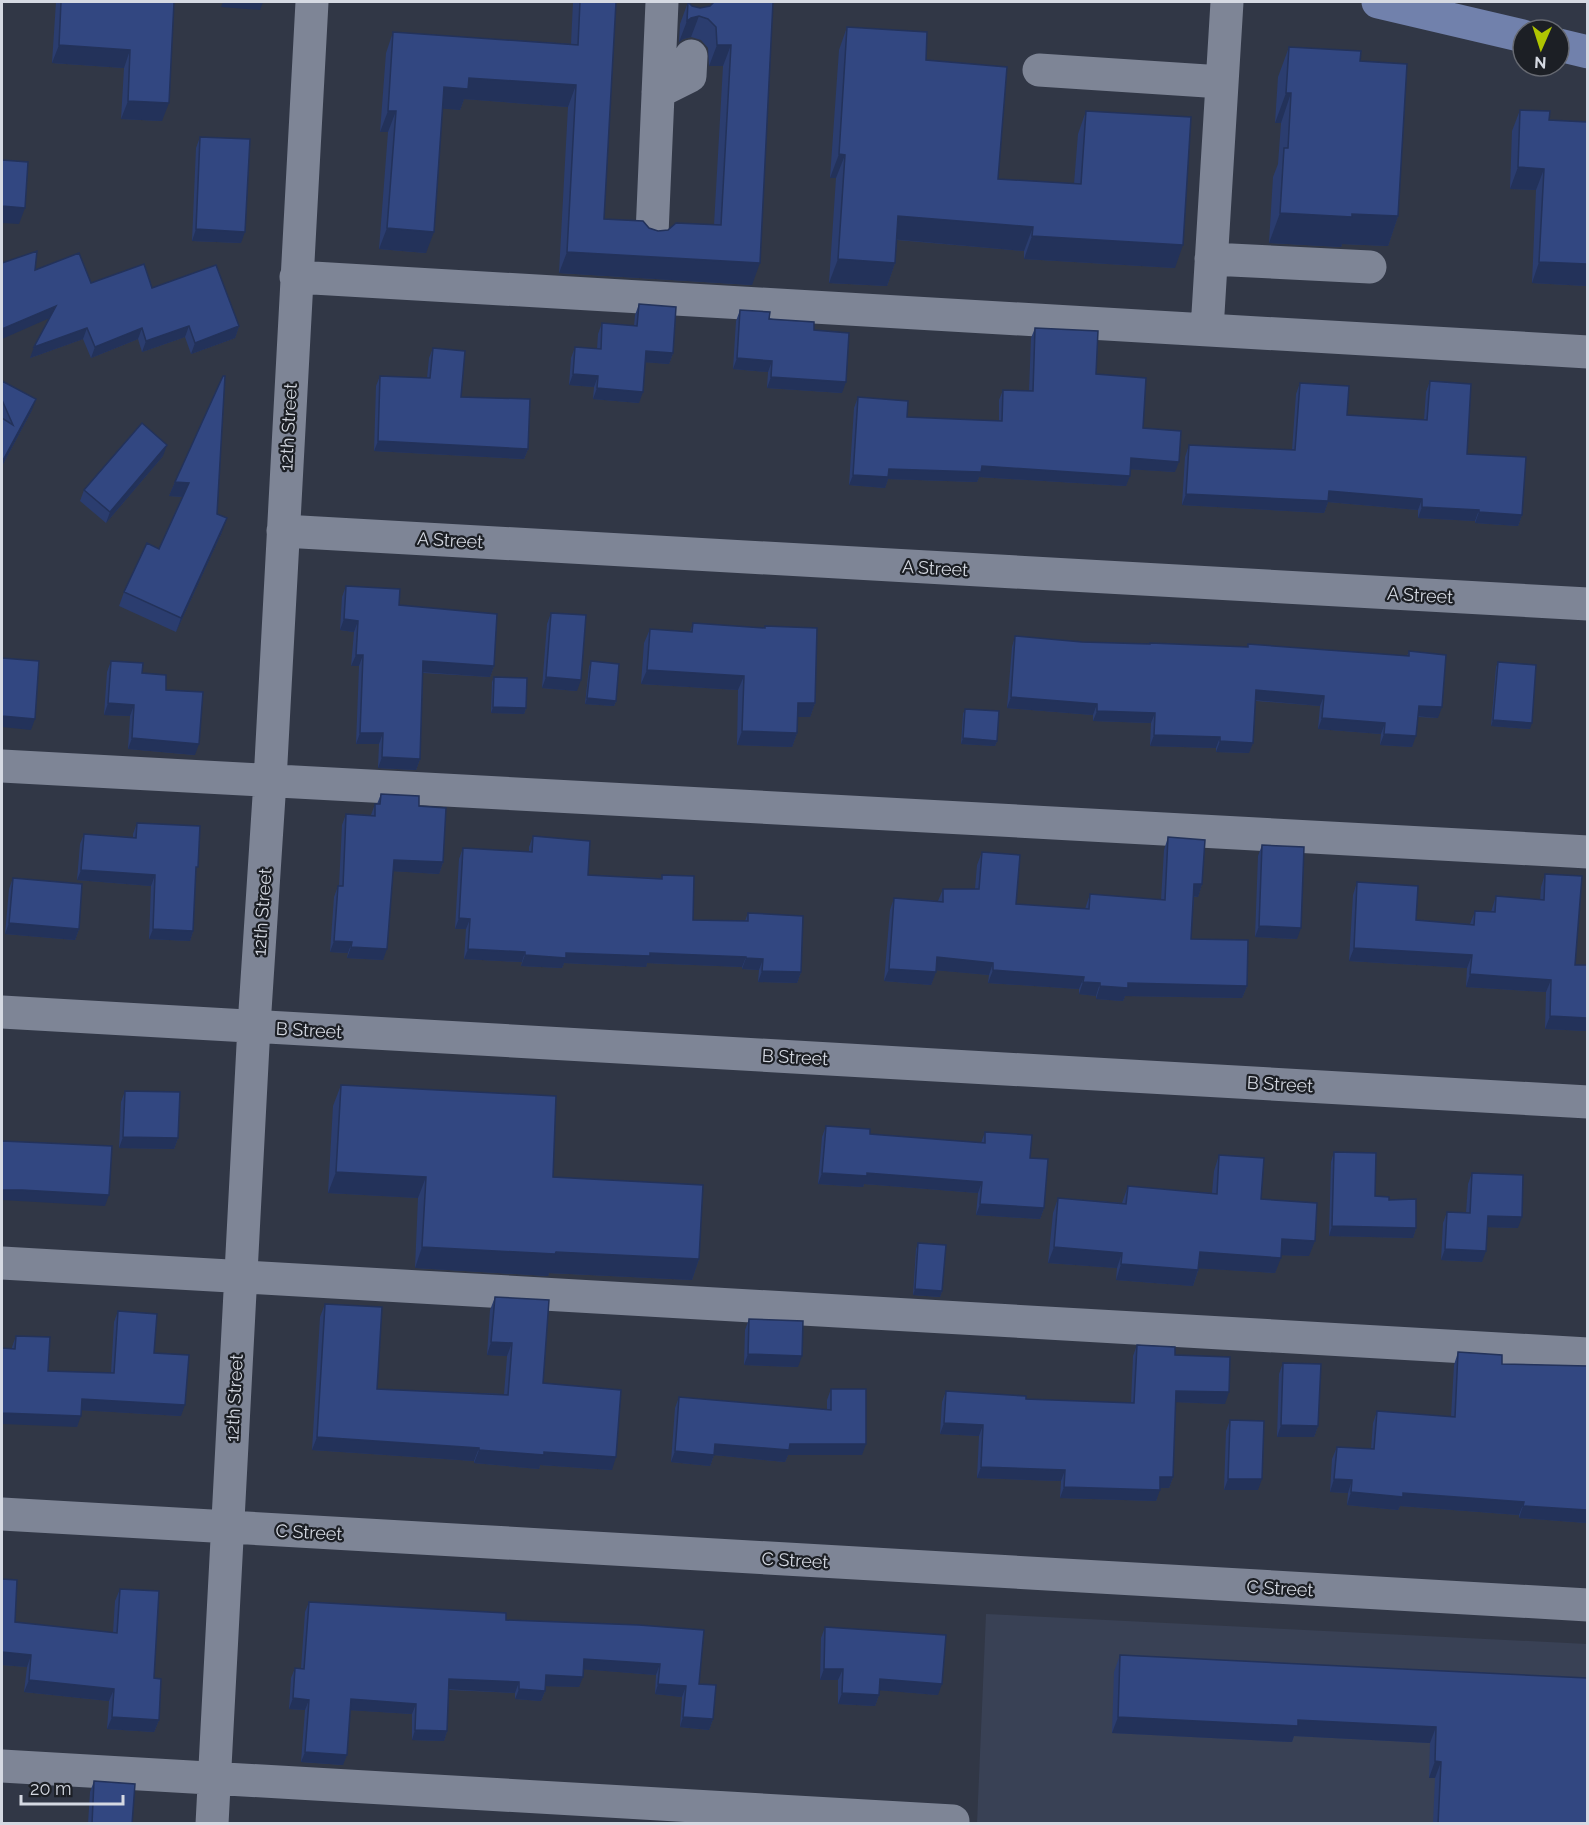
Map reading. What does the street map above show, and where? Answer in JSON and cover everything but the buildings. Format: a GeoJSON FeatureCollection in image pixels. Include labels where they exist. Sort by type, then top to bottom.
{"type":"FeatureCollection","features":[{"type":"Feature","properties":{"kind":"main road"},"geometry":{"type":"LineString","coordinates":[[1378,2],[1511,33]]}},
{"type":"Feature","properties":{"kind":"main road"},"geometry":{"type":"LineString","coordinates":[[1571,48],[1587,52]]}},
{"type":"Feature","properties":{"kind":"street","name":"12th Street"},"geometry":{"type":"LineString","coordinates":[[212,1824],[226,1527],[270,781],[312,2]]}},
{"type":"Feature","properties":{"kind":"street"},"geometry":{"type":"LineString","coordinates":[[652,234],[662,2]]}},
{"type":"Feature","properties":{"kind":"street"},"geometry":{"type":"LineString","coordinates":[[1207,330],[1227,2]]}},
{"type":"Feature","properties":{"kind":"street"},"geometry":{"type":"LineString","coordinates":[[658,92],[690,76],[691,56]]}},
{"type":"Feature","properties":{"kind":"street"},"geometry":{"type":"LineString","coordinates":[[1038,70],[1222,82]]}},
{"type":"Feature","properties":{"kind":"street"},"geometry":{"type":"LineString","coordinates":[[1211,259],[1370,267]]}},
{"type":"Feature","properties":{"kind":"street"},"geometry":{"type":"LineString","coordinates":[[296,277],[1587,352]]}},
{"type":"Feature","properties":{"kind":"street","name":"A Street"},"geometry":{"type":"LineString","coordinates":[[283,531],[1587,604]]}},
{"type":"Feature","properties":{"kind":"street"},"geometry":{"type":"LineString","coordinates":[[2,766],[1587,852]]}},
{"type":"Feature","properties":{"kind":"street","name":"B Street"},"geometry":{"type":"LineString","coordinates":[[2,1012],[1587,1102]]}},
{"type":"Feature","properties":{"kind":"street"},"geometry":{"type":"LineString","coordinates":[[2,1263],[1587,1354]]}},
{"type":"Feature","properties":{"kind":"street","name":"C Street"},"geometry":{"type":"LineString","coordinates":[[2,1514],[1587,1605]]}},
{"type":"Feature","properties":{"kind":"street"},"geometry":{"type":"LineString","coordinates":[[2,1766],[953,1821]]}},
{"type":"Feature","properties":{"kind":"shaded area"},"geometry":{"type":"Polygon","coordinates":[[[986,1614],[1587,1644],[1587,1823],[977,1824],[986,1614]]]}}]}
